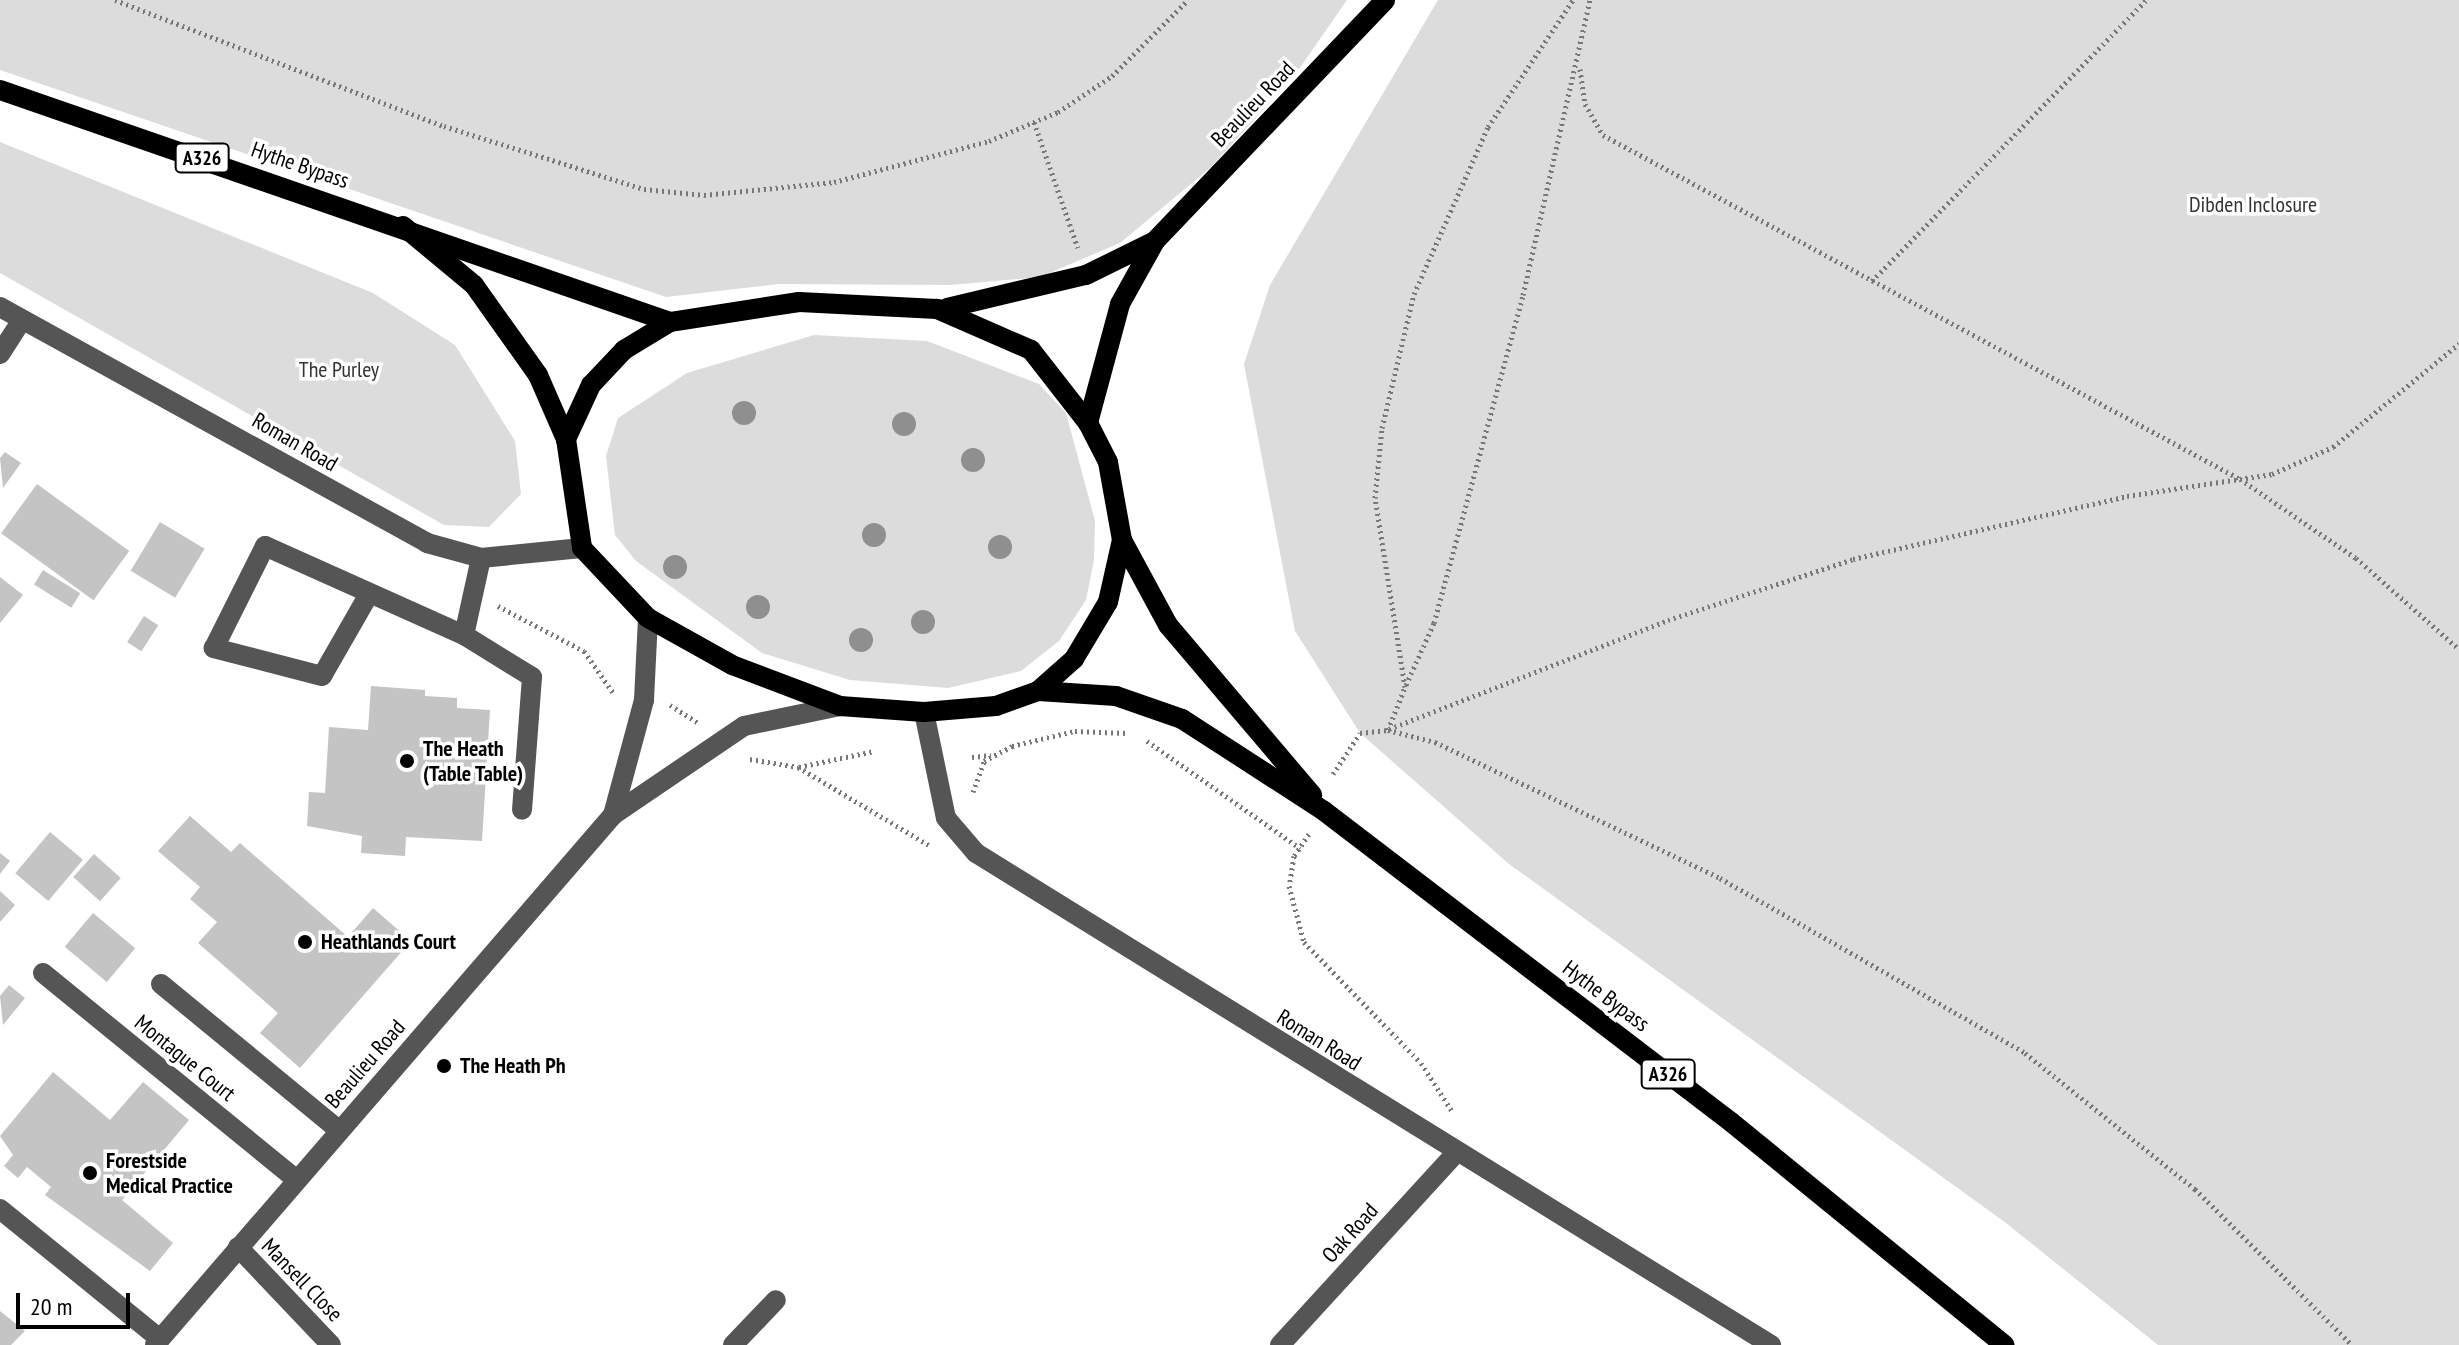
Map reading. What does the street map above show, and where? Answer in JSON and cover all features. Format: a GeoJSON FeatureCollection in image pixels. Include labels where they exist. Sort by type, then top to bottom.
{"type":"FeatureCollection","features":[{"type":"Feature","properties":{"kind":"main road","name":"Beaulieu Road"},"geometry":{"type":"LineString","coordinates":[[1088,423],[1120,304],[1155,241],[1385,0]]}},
{"type":"Feature","properties":{"kind":"main road","name":"Hythe Bypass"},"geometry":{"type":"LineString","coordinates":[[0,90],[403,226],[670,322]]}},
{"type":"Feature","properties":{"kind":"main road","name":"Hythe Bypass"},"geometry":{"type":"LineString","coordinates":[[403,226],[474,285],[509,328],[566,439]]}},
{"type":"Feature","properties":{"kind":"main road","name":"Beaulieu Road"},"geometry":{"type":"LineString","coordinates":[[937,309],[1086,275],[1155,241]]}},
{"type":"Feature","properties":{"kind":"main road"},"geometry":{"type":"LineString","coordinates":[[799,302],[937,309],[1031,350],[1088,423],[1108,462],[1122,540],[1095,633],[1038,691],[996,706],[924,712],[840,706],[732,665],[648,618],[582,548],[566,439],[591,385],[624,350],[670,322],[799,302]]}},
{"type":"Feature","properties":{"kind":"main road","name":"Hythe Bypass"},"geometry":{"type":"LineString","coordinates":[[1122,540],[1168,625],[1324,811]]}},
{"type":"Feature","properties":{"kind":"main road","name":"Hythe Bypass"},"geometry":{"type":"LineString","coordinates":[[1038,691],[1116,696],[1182,719],[1324,811],[1731,1122],[2004,1345]]}},
{"type":"Feature","properties":{"kind":"street","name":"Roman Road"},"geometry":{"type":"LineString","coordinates":[[0,307],[427,543],[481,558],[582,548]]}},
{"type":"Feature","properties":{"kind":"street"},"geometry":{"type":"LineString","coordinates":[[0,354],[22,320]]}},
{"type":"Feature","properties":{"kind":"street"},"geometry":{"type":"LineString","coordinates":[[365,601],[322,676],[214,648],[265,546],[464,635],[532,677],[522,810]]}},
{"type":"Feature","properties":{"kind":"street"},"geometry":{"type":"LineString","coordinates":[[464,635],[481,558]]}},
{"type":"Feature","properties":{"kind":"street","name":"Beaulieu Road"},"geometry":{"type":"LineString","coordinates":[[613,815],[644,700],[648,618]]}},
{"type":"Feature","properties":{"kind":"street","name":"Beaulieu Road"},"geometry":{"type":"LineString","coordinates":[[157,1342],[613,815],[744,726],[840,706]]}},
{"type":"Feature","properties":{"kind":"street","name":"Roman Road"},"geometry":{"type":"LineString","coordinates":[[924,712],[946,818],[976,853],[1455,1154],[1771,1345]]}},
{"type":"Feature","properties":{"kind":"street","name":"Montague Court"},"geometry":{"type":"LineString","coordinates":[[43,973],[296,1179]]}},
{"type":"Feature","properties":{"kind":"street"},"geometry":{"type":"LineString","coordinates":[[161,984],[339,1130]]}},
{"type":"Feature","properties":{"kind":"street","name":"Oak Road"},"geometry":{"type":"LineString","coordinates":[[1280,1345],[1455,1154]]}},
{"type":"Feature","properties":{"kind":"street"},"geometry":{"type":"LineString","coordinates":[[0,1209],[157,1342]]}},
{"type":"Feature","properties":{"kind":"street","name":"Mansell Close"},"geometry":{"type":"LineString","coordinates":[[238,1247],[331,1345]]}},
{"type":"Feature","properties":{"kind":"street"},"geometry":{"type":"LineString","coordinates":[[733,1345],[776,1300]]}},
{"type":"Feature","properties":{"kind":"path"},"geometry":{"type":"LineString","coordinates":[[115,0],[360,96],[644,189],[704,195],[834,182],[916,164],[1034,122],[1112,76],[1188,0]]}},
{"type":"Feature","properties":{"kind":"path"},"geometry":{"type":"LineString","coordinates":[[1405,687],[1375,498],[1382,428],[1414,294],[1488,127],[1573,0]]}},
{"type":"Feature","properties":{"kind":"path"},"geometry":{"type":"LineString","coordinates":[[1388,730],[1434,623],[1580,69],[1590,0]]}},
{"type":"Feature","properties":{"kind":"path"},"geometry":{"type":"LineString","coordinates":[[1872,281],[2146,0]]}},
{"type":"Feature","properties":{"kind":"path"},"geometry":{"type":"LineString","coordinates":[[1580,69],[1585,104],[1603,135],[2240,479],[2356,558],[2459,649]]}},
{"type":"Feature","properties":{"kind":"path"},"geometry":{"type":"LineString","coordinates":[[1034,122],[1086,275]]}},
{"type":"Feature","properties":{"kind":"path"},"geometry":{"type":"LineString","coordinates":[[1455,1154],[1457,1122],[1442,1089],[1313,955],[1292,920],[1289,886],[1300,848],[1324,811],[1329,778],[1360,733],[1388,730],[1695,611],[1853,559],[2127,496],[2272,474],[2333,447],[2459,344]]}},
{"type":"Feature","properties":{"kind":"path"},"geometry":{"type":"LineString","coordinates":[[1388,730],[1435,742],[1720,878],[2025,1053],[2195,1189],[2352,1345]]}},
{"type":"Feature","properties":{"kind":"path"},"geometry":{"type":"LineString","coordinates":[[972,757],[995,755],[1063,733],[1133,734],[1300,848]]}},
{"type":"Feature","properties":{"kind":"path"},"geometry":{"type":"LineString","coordinates":[[735,761],[798,767],[874,751]]}},
{"type":"Feature","properties":{"kind":"path"},"geometry":{"type":"LineString","coordinates":[[976,804],[974,776],[995,755]]}},
{"type":"Feature","properties":{"kind":"path"},"geometry":{"type":"LineString","coordinates":[[798,767],[948,856],[976,853]]}},
{"type":"Feature","properties":{"kind":"green space"},"geometry":{"type":"Polygon","coordinates":[[[0,0],[1347,0],[1295,75],[1210,168],[1120,243],[1040,277],[950,285],[779,284],[666,297],[0,70],[0,0]]]}},
{"type":"Feature","properties":{"kind":"green space","name":"Dibden Inclosure"},"geometry":{"type":"Polygon","coordinates":[[[1438,0],[2459,0],[2459,1345],[2158,1345],[2006,1223],[1509,864],[1360,733],[1295,631],[1244,364],[1270,285],[1438,0]]]}},
{"type":"Feature","properties":{"kind":"green space","name":"The Purley"},"geometry":{"type":"Polygon","coordinates":[[[0,142],[373,293],[455,345],[515,441],[521,494],[489,527],[444,525],[0,273],[0,142]]]}},
{"type":"Feature","properties":{"kind":"green space"},"geometry":{"type":"Polygon","coordinates":[[[814,335],[927,341],[1039,384],[1066,413],[1095,521],[1094,560],[1086,600],[1059,641],[1021,671],[948,688],[850,680],[762,653],[636,561],[615,535],[606,456],[618,418],[687,373],[814,335]]]}},
{"type":"Feature","properties":{"kind":"building"},"geometry":{"type":"Polygon","coordinates":[[[5,452],[21,463],[3,488],[0,458],[5,452]]]}},
{"type":"Feature","properties":{"kind":"building"},"geometry":{"type":"Polygon","coordinates":[[[37,484],[129,551],[93,600],[1,533],[37,484]]]}},
{"type":"Feature","properties":{"kind":"building"},"geometry":{"type":"Polygon","coordinates":[[[160,522],[205,549],[175,598],[131,571],[160,522]]]}},
{"type":"Feature","properties":{"kind":"building"},"geometry":{"type":"Polygon","coordinates":[[[43,570],[80,593],[71,608],[34,584],[43,570]]]}},
{"type":"Feature","properties":{"kind":"building"},"geometry":{"type":"Polygon","coordinates":[[[0,577],[23,595],[0,623],[0,577]]]}},
{"type":"Feature","properties":{"kind":"building"},"geometry":{"type":"Polygon","coordinates":[[[144,616],[158,625],[141,651],[127,642],[144,616]]]}},
{"type":"Feature","properties":{"kind":"building","name":"The Heath (Table Table)"},"geometry":{"type":"Polygon","coordinates":[[[371,686],[425,690],[425,696],[457,698],[457,708],[490,710],[482,841],[406,837],[405,856],[361,853],[362,836],[307,826],[309,792],[325,793],[329,727],[368,730],[371,686]]]}},
{"type":"Feature","properties":{"kind":"building","name":"Heathlands Court"},"geometry":{"type":"Polygon","coordinates":[[[190,816],[231,852],[240,843],[348,937],[373,908],[411,941],[300,1068],[260,1033],[278,1013],[198,943],[217,922],[190,899],[200,887],[158,851],[190,816]]]}},
{"type":"Feature","properties":{"kind":"building"},"geometry":{"type":"Polygon","coordinates":[[[50,832],[83,860],[48,901],[15,873],[50,832]]]}},
{"type":"Feature","properties":{"kind":"building"},"geometry":{"type":"Polygon","coordinates":[[[0,853],[10,861],[0,874],[0,853]]]}},
{"type":"Feature","properties":{"kind":"building"},"geometry":{"type":"Polygon","coordinates":[[[94,854],[121,878],[100,901],[73,877],[94,854]]]}},
{"type":"Feature","properties":{"kind":"building"},"geometry":{"type":"Polygon","coordinates":[[[0,891],[15,905],[0,922],[0,891]]]}},
{"type":"Feature","properties":{"kind":"building"},"geometry":{"type":"Polygon","coordinates":[[[93,913],[135,948],[107,982],[65,947],[93,913]]]}},
{"type":"Feature","properties":{"kind":"building"},"geometry":{"type":"Polygon","coordinates":[[[9,985],[25,998],[3,1025],[0,996],[9,985]]]}},
{"type":"Feature","properties":{"kind":"building","name":"Forestside Medical Practice"},"geometry":{"type":"Polygon","coordinates":[[[53,1072],[110,1120],[143,1082],[189,1120],[122,1200],[173,1243],[150,1271],[45,1195],[51,1187],[27,1167],[18,1178],[4,1166],[13,1155],[0,1136],[53,1072]]]}},
{"type":"Feature","properties":{"kind":"building"},"geometry":{"type":"Polygon","coordinates":[[[0,1311],[25,1331],[11,1345],[0,1345],[0,1311]]]}},
{"type":"Feature","properties":{"kind":"place","name":"The Heath (Table Table)"},"geometry":{"type":"Point","coordinates":[407,761]}},
{"type":"Feature","properties":{"kind":"place","name":"Heathlands Court"},"geometry":{"type":"Point","coordinates":[305,942]}},
{"type":"Feature","properties":{"kind":"place","name":"The Heath Ph"},"geometry":{"type":"Point","coordinates":[444,1066]}},
{"type":"Feature","properties":{"kind":"place","name":"Forestside Medical Practice"},"geometry":{"type":"Point","coordinates":[90,1173]}}]}
